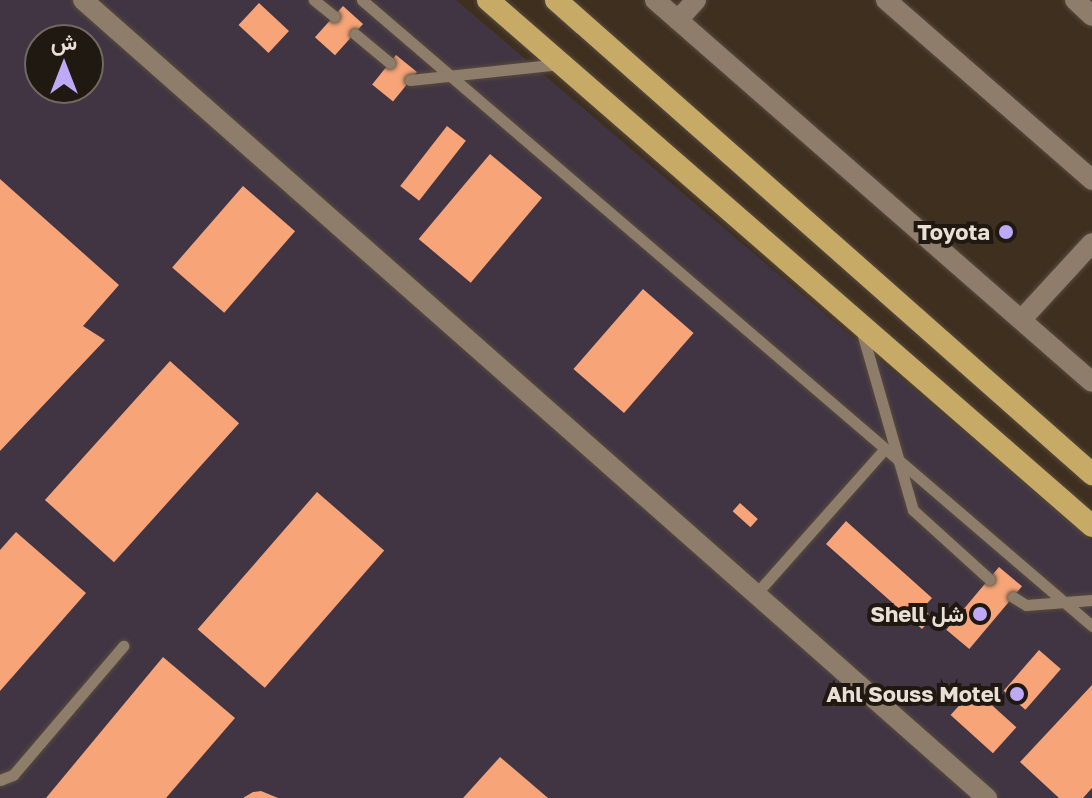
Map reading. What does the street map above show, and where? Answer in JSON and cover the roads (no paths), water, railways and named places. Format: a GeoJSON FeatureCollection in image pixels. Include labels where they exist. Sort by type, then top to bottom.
{"type":"FeatureCollection","features":[{"type":"Feature","properties":{"kind":"highway"},"geometry":{"type":"LineString","coordinates":[[488,0],[861,329],[1092,526]]}},
{"type":"Feature","properties":{"kind":"highway"},"geometry":{"type":"LineString","coordinates":[[556,0],[1092,474]]}},
{"type":"Feature","properties":{"kind":"street"},"geometry":{"type":"LineString","coordinates":[[83,0],[987,798]]}},
{"type":"Feature","properties":{"kind":"street"},"geometry":{"type":"LineString","coordinates":[[655,0],[1092,382]]}},
{"type":"Feature","properties":{"kind":"street"},"geometry":{"type":"LineString","coordinates":[[678,20],[696,0]]}},
{"type":"Feature","properties":{"kind":"street"},"geometry":{"type":"LineString","coordinates":[[886,0],[1092,180]]}},
{"type":"Feature","properties":{"kind":"street"},"geometry":{"type":"LineString","coordinates":[[1075,0],[1092,16]]}},
{"type":"Feature","properties":{"kind":"street"},"geometry":{"type":"LineString","coordinates":[[1022,319],[1092,243]]}},
{"type":"Feature","properties":{"kind":"lane"},"geometry":{"type":"LineString","coordinates":[[314,0],[334,16]]}},
{"type":"Feature","properties":{"kind":"lane"},"geometry":{"type":"LineString","coordinates":[[362,0],[883,451],[1067,601],[1092,626]]}},
{"type":"Feature","properties":{"kind":"lane"},"geometry":{"type":"LineString","coordinates":[[355,34],[390,63]]}},
{"type":"Feature","properties":{"kind":"lane"},"geometry":{"type":"LineString","coordinates":[[410,80],[451,79],[560,64]]}},
{"type":"Feature","properties":{"kind":"lane"},"geometry":{"type":"LineString","coordinates":[[861,329],[913,510],[989,579]]}},
{"type":"Feature","properties":{"kind":"lane"},"geometry":{"type":"LineString","coordinates":[[755,595],[883,451]]}},
{"type":"Feature","properties":{"kind":"lane"},"geometry":{"type":"LineString","coordinates":[[1013,597],[1026,605],[1092,600]]}},
{"type":"Feature","properties":{"kind":"lane"},"geometry":{"type":"LineString","coordinates":[[0,780],[13,775],[123,646]]}},
{"type":"Feature","properties":{"kind":"place","name":"Toyota"},"geometry":{"type":"Point","coordinates":[1006,232]}},
{"type":"Feature","properties":{"kind":"place","name":"Shell شل"},"geometry":{"type":"Point","coordinates":[980,614]}},
{"type":"Feature","properties":{"kind":"place","name":"Ahl Souss Motel"},"geometry":{"type":"Point","coordinates":[1017,694]}}]}
